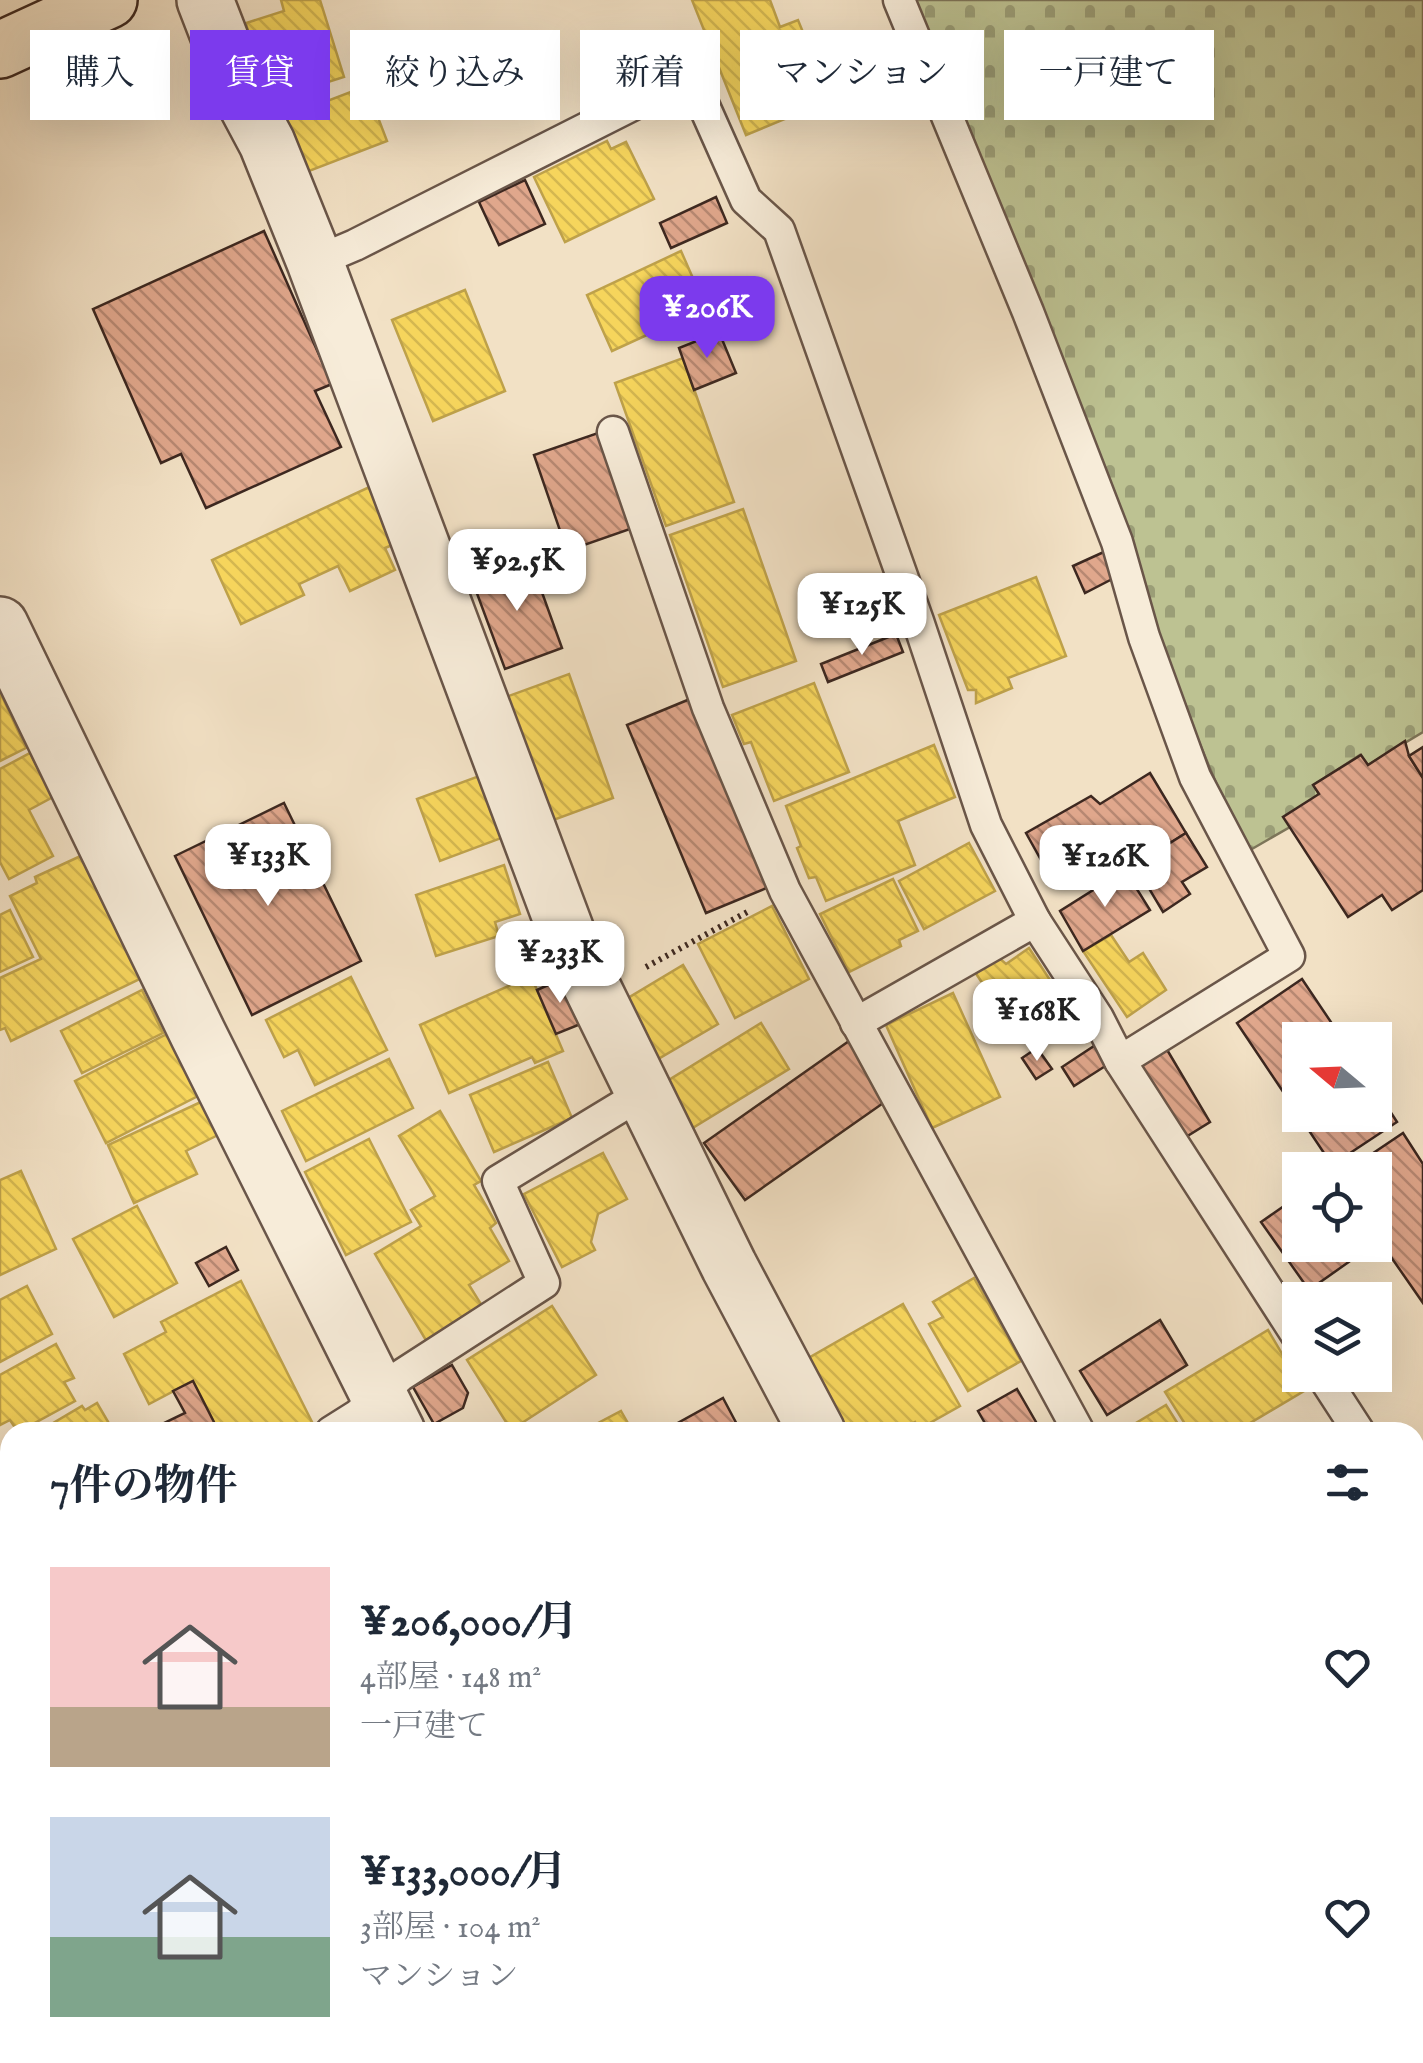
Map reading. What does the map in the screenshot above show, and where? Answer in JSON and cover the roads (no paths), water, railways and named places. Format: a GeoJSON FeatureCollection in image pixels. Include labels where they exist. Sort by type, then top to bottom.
{"type":"FeatureCollection","features":[{"type":"Feature","properties":{"kind":"main road"},"geometry":{"type":"LineString","coordinates":[[0,50],[109,0]]}},
{"type":"Feature","properties":{"kind":"street"},"geometry":{"type":"LineString","coordinates":[[205,0],[315,262],[570,942],[643,1097],[812,1422]]}},
{"type":"Feature","properties":{"kind":"street"},"geometry":{"type":"LineString","coordinates":[[0,625],[388,1414]]}},
{"type":"Feature","properties":{"kind":"lane"},"geometry":{"type":"LineString","coordinates":[[899,0],[1028,312],[1110,524],[1144,637],[1194,777],[1289,956],[1120,1061]]}},
{"type":"Feature","properties":{"kind":"lane"},"geometry":{"type":"LineString","coordinates":[[315,262],[692,78],[746,200],[779,230],[918,621],[986,826],[1035,921],[1098,1018],[1120,1061],[1282,1312]]}},
{"type":"Feature","properties":{"kind":"lane"},"geometry":{"type":"LineString","coordinates":[[613,432],[708,708],[785,891],[1074,1422]]}},
{"type":"Feature","properties":{"kind":"lane"},"geometry":{"type":"LineString","coordinates":[[856,1024],[1035,921]]}},
{"type":"Feature","properties":{"kind":"lane"},"geometry":{"type":"LineString","coordinates":[[346,1422],[358,1415],[388,1414],[400,1376],[544,1283],[498,1181],[643,1097]]}},
{"type":"Feature","properties":{"kind":"lane"},"geometry":{"type":"LineString","coordinates":[[1333,1392],[1353,1422]]}}]}
